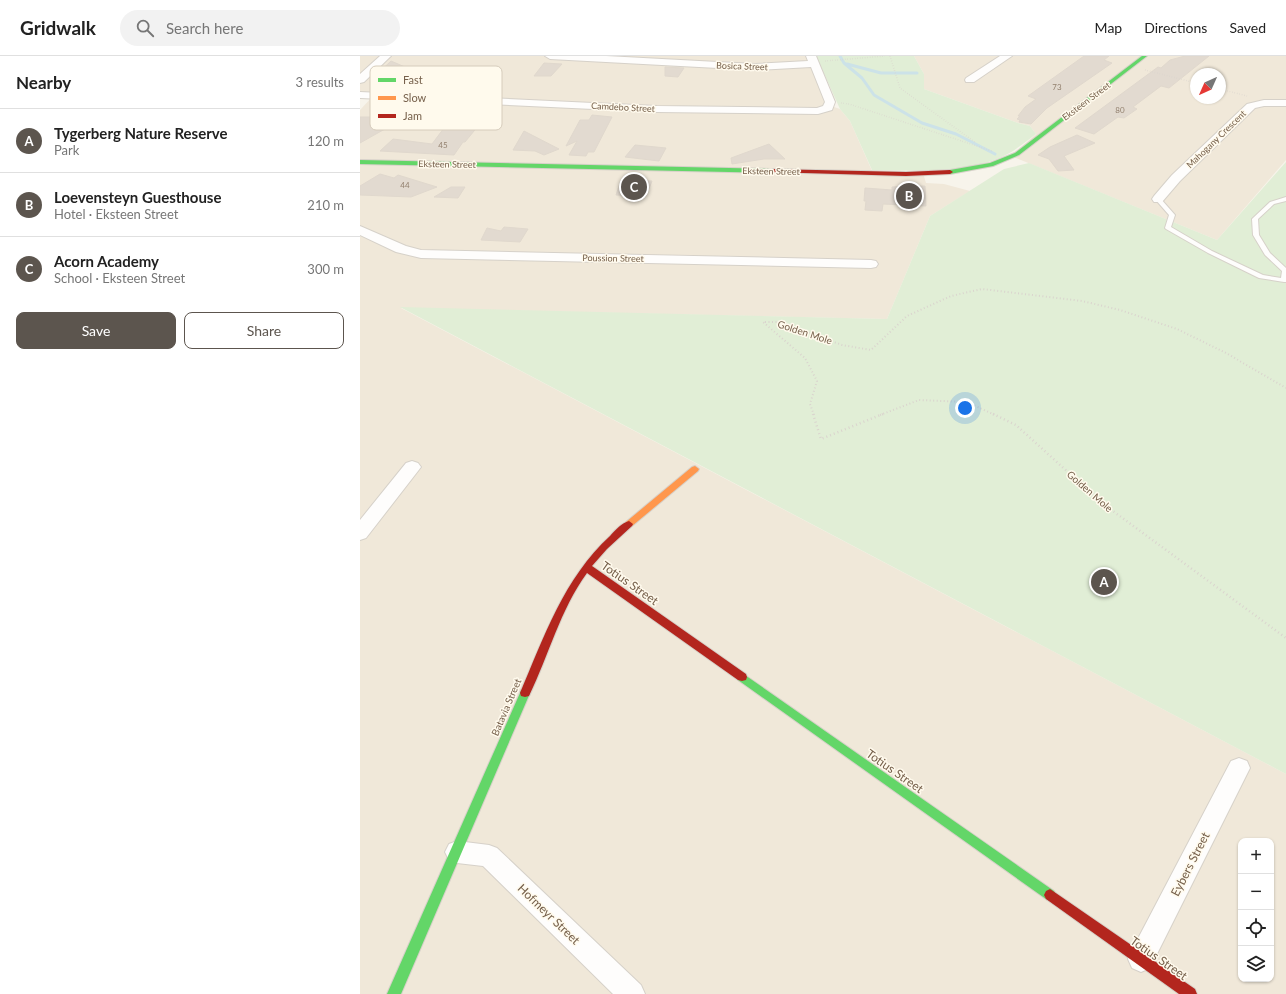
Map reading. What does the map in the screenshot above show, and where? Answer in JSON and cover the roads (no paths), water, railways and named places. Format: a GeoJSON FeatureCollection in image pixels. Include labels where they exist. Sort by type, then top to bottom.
{"type":"FeatureCollection","features":[{"type":"Feature","properties":{"kind":"street"},"geometry":{"type":"LineString","coordinates":[[375,66],[386,56]]}},
{"type":"Feature","properties":{"kind":"street","name":"Bosica Street"},"geometry":{"type":"LineString","coordinates":[[550,56],[755,67],[813,60]]}},
{"type":"Feature","properties":{"kind":"street"},"geometry":{"type":"LineString","coordinates":[[970,80],[1007,56]]}},
{"type":"Feature","properties":{"kind":"street","name":"Eksteen Street"},"geometry":{"type":"LineString","coordinates":[[360,162],[906,174],[967,170],[1000,163],[1009,158],[1145,56]]}},
{"type":"Feature","properties":{"kind":"street","name":"Camdebo Street"},"geometry":{"type":"LineString","coordinates":[[502,102],[657,109],[818,112],[828,108],[830,102],[813,60]]}},
{"type":"Feature","properties":{"kind":"street"},"geometry":{"type":"LineString","coordinates":[[360,80],[370,71]]}},
{"type":"Feature","properties":{"kind":"street","name":"Camdebo Street"},"geometry":{"type":"LineString","coordinates":[[360,95],[370,95]]}},
{"type":"Feature","properties":{"kind":"street","name":"Mahogany Crescent"},"geometry":{"type":"LineString","coordinates":[[1158,199],[1176,178],[1249,108],[1260,103],[1286,103]]}},
{"type":"Feature","properties":{"kind":"street","name":"Poussion Street"},"geometry":{"type":"LineString","coordinates":[[364,235],[401,249],[421,254],[871,264]]}},
{"type":"Feature","properties":{"kind":"street"},"geometry":{"type":"LineString","coordinates":[[360,533],[412,467]]}},
{"type":"Feature","properties":{"kind":"street","name":"Batavia Street"},"geometry":{"type":"LineString","coordinates":[[394,994],[566,599],[586,567],[604,547],[625,527],[695,469]]}},
{"type":"Feature","properties":{"kind":"street","name":"Totius Street"},"geometry":{"type":"LineString","coordinates":[[586,567],[1190,994]]}},
{"type":"Feature","properties":{"kind":"street","name":"Eybers Street"},"geometry":{"type":"LineString","coordinates":[[1141,960],[1239,768]]}},
{"type":"Feature","properties":{"kind":"street","name":"Hofmeyr Street"},"geometry":{"type":"LineString","coordinates":[[457,852],[489,856],[632,994]]}},
{"type":"Feature","properties":{"kind":"lane"},"geometry":{"type":"LineString","coordinates":[[1158,199],[1172,215],[1168,228],[1210,252],[1261,277],[1284,280],[1285,271],[1266,254],[1256,235],[1255,219],[1272,203],[1286,199]]}},
{"type":"Feature","properties":{"kind":"waterway"},"geometry":{"type":"LineString","coordinates":[[840,56],[844,63],[862,78],[874,95],[922,123],[956,134],[995,154]]}},
{"type":"Feature","properties":{"kind":"waterway"},"geometry":{"type":"LineString","coordinates":[[847,64],[881,73],[917,73]]}},
{"type":"Feature","properties":{"kind":"place","name":"Acorn Academy"},"geometry":{"type":"Point","coordinates":[634,187]}},
{"type":"Feature","properties":{"kind":"place","name":"Loevensteyn Guesthouse"},"geometry":{"type":"Point","coordinates":[909,196]}},
{"type":"Feature","properties":{"kind":"place","name":"Tygerberg Nature Reserve"},"geometry":{"type":"Point","coordinates":[1104,582]}}]}
